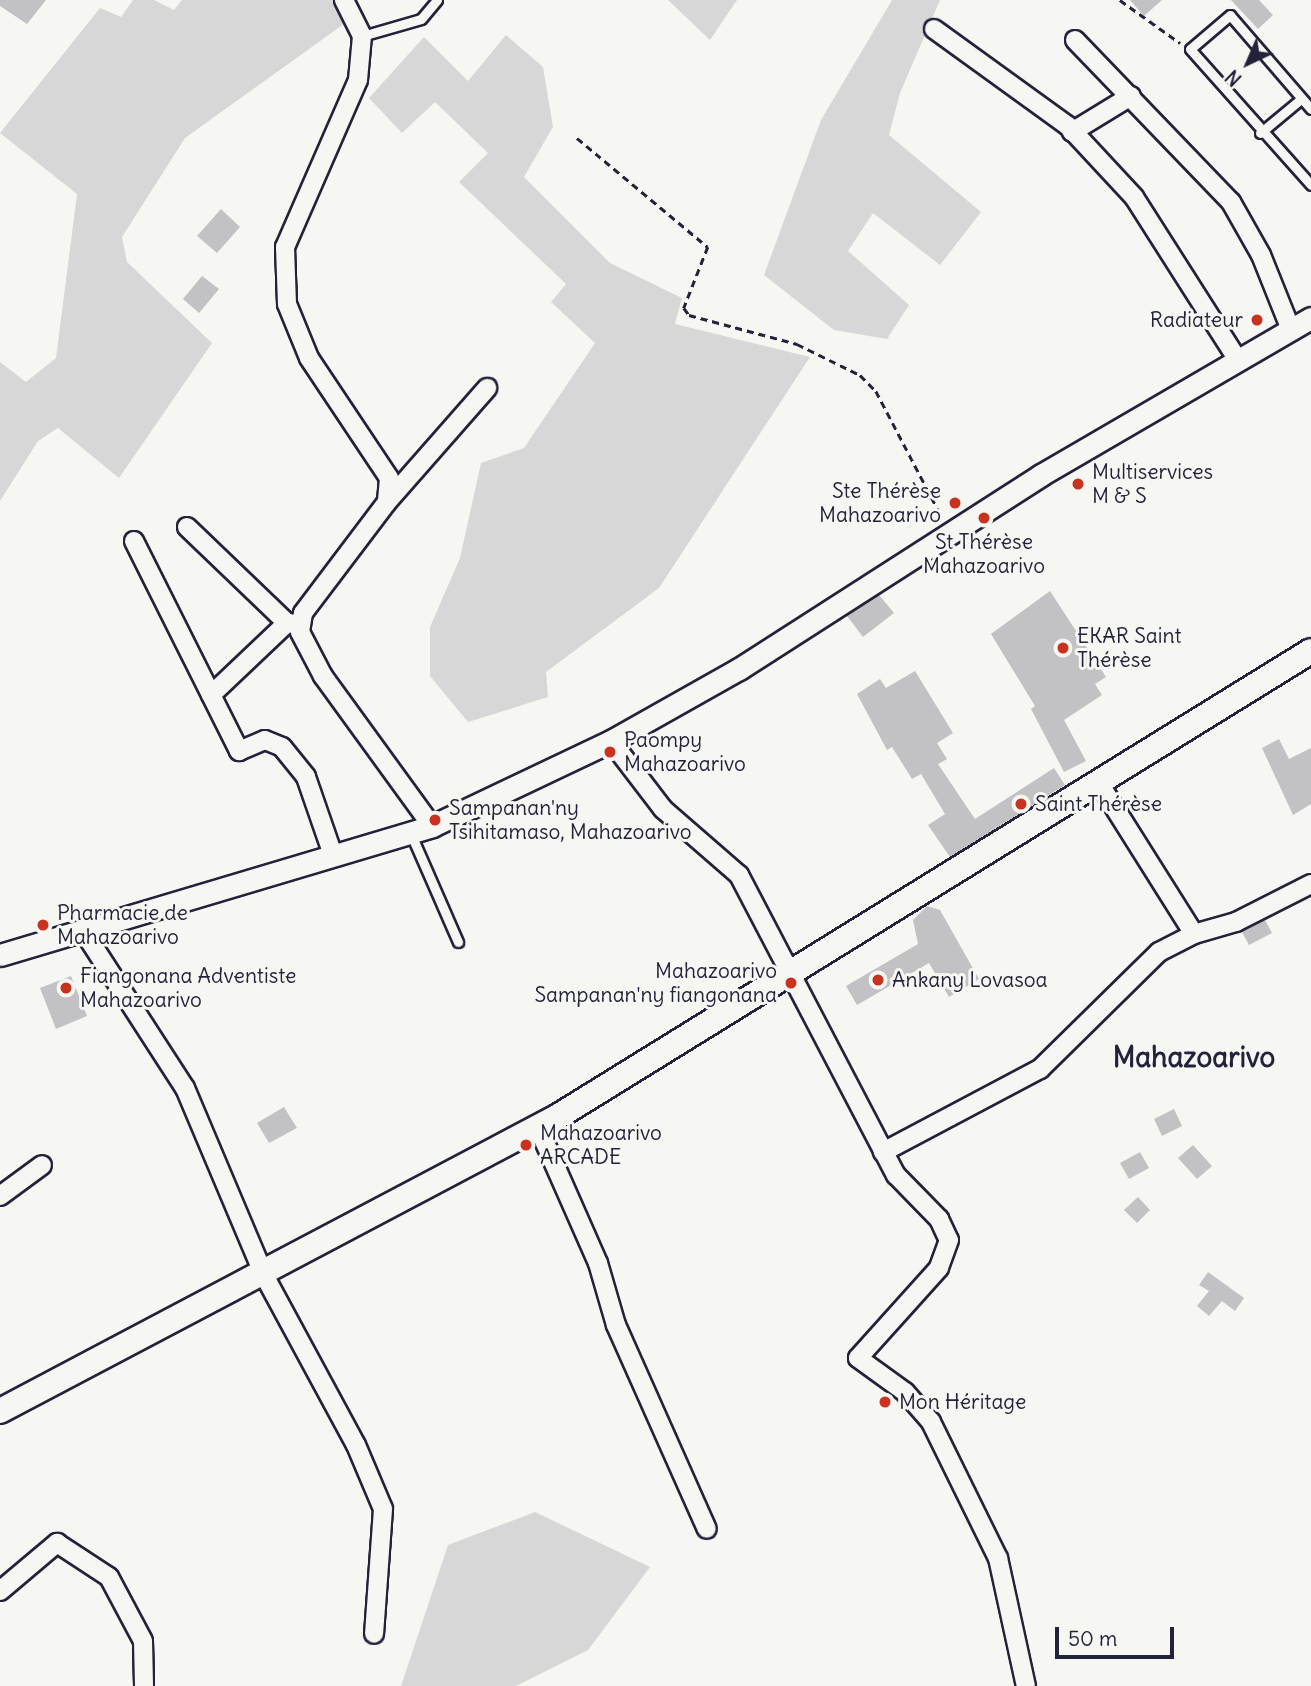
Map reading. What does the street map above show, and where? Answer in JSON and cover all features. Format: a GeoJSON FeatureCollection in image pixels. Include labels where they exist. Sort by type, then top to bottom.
{"type":"FeatureCollection","features":[{"type":"Feature","properties":{"kind":"main road"},"geometry":{"type":"LineString","coordinates":[[0,1411],[264,1275],[538,1127],[792,974],[1311,651]]}},
{"type":"Feature","properties":{"kind":"street"},"geometry":{"type":"LineString","coordinates":[[344,0],[362,36],[358,80],[285,247],[287,304],[309,358],[390,478],[387,502]]}},
{"type":"Feature","properties":{"kind":"street"},"geometry":{"type":"LineString","coordinates":[[934,29],[1072,131],[1134,197],[1236,357]]}},
{"type":"Feature","properties":{"kind":"street"},"geometry":{"type":"LineString","coordinates":[[1075,40],[1230,202],[1261,255],[1292,330]]}},
{"type":"Feature","properties":{"kind":"street"},"geometry":{"type":"LineString","coordinates":[[1072,131],[1131,96]]}},
{"type":"Feature","properties":{"kind":"street"},"geometry":{"type":"LineString","coordinates":[[0,955],[432,826],[611,741],[739,669],[950,533],[1236,357],[1311,318]]}},
{"type":"Feature","properties":{"kind":"street"},"geometry":{"type":"LineString","coordinates":[[211,695],[303,614],[387,502],[487,388]]}},
{"type":"Feature","properties":{"kind":"street"},"geometry":{"type":"LineString","coordinates":[[187,527],[294,624],[323,676],[432,826]]}},
{"type":"Feature","properties":{"kind":"street"},"geometry":{"type":"LineString","coordinates":[[134,541],[239,751],[265,740],[282,747],[306,778],[333,855]]}},
{"type":"Feature","properties":{"kind":"street"},"geometry":{"type":"LineString","coordinates":[[611,741],[663,809],[739,874],[896,1175],[939,1219],[949,1241],[939,1268],[858,1358],[905,1392],[931,1422],[998,1558],[1026,1686]]}},
{"type":"Feature","properties":{"kind":"street"},"geometry":{"type":"LineString","coordinates":[[1099,783],[1194,934]]}},
{"type":"Feature","properties":{"kind":"street"},"geometry":{"type":"LineString","coordinates":[[883,1152],[1040,1069],[1159,952],[1194,934],[1236,922],[1311,884]]}},
{"type":"Feature","properties":{"kind":"street"},"geometry":{"type":"LineString","coordinates":[[82,929],[185,1088],[264,1275],[356,1445],[383,1509],[374,1634]]}},
{"type":"Feature","properties":{"kind":"street"},"geometry":{"type":"LineString","coordinates":[[538,1127],[598,1263],[616,1325],[707,1529]]}},
{"type":"Feature","properties":{"kind":"street"},"geometry":{"type":"LineString","coordinates":[[0,1196],[42,1165]]}},
{"type":"Feature","properties":{"kind":"street"},"geometry":{"type":"LineString","coordinates":[[0,1591],[57,1543],[108,1577],[143,1642],[144,1686]]}},
{"type":"Feature","properties":{"kind":"lane"},"geometry":{"type":"LineString","coordinates":[[362,36],[421,19],[437,0]]}},
{"type":"Feature","properties":{"kind":"lane"},"geometry":{"type":"LineString","coordinates":[[1311,109],[1230,15],[1190,49],[1260,133],[1311,185]]}},
{"type":"Feature","properties":{"kind":"lane"},"geometry":{"type":"LineString","coordinates":[[1260,133],[1301,99]]}},
{"type":"Feature","properties":{"kind":"lane"},"geometry":{"type":"LineString","coordinates":[[410,832],[458,942]]}},
{"type":"Feature","properties":{"kind":"path"},"geometry":{"type":"LineString","coordinates":[[1120,0],[1190,49]]}},
{"type":"Feature","properties":{"kind":"path"},"geometry":{"type":"LineString","coordinates":[[577,138],[708,247],[684,308],[689,315],[797,344],[860,375],[876,391],[950,533]]}},
{"type":"Feature","properties":{"kind":"shaded area"},"geometry":{"type":"Polygon","coordinates":[[[133,0],[154,0],[174,10],[182,0],[344,0],[355,16],[185,138],[122,237],[127,262],[212,343],[119,478],[58,428],[38,441],[0,501],[0,362],[26,382],[56,358],[77,194],[0,133],[100,8],[121,17],[133,0]]]}},
{"type":"Feature","properties":{"kind":"shaded area"},"geometry":{"type":"Polygon","coordinates":[[[668,0],[737,0],[710,40],[668,0]]]}},
{"type":"Feature","properties":{"kind":"shaded area"},"geometry":{"type":"Polygon","coordinates":[[[892,0],[940,0],[900,93],[889,135],[981,212],[940,265],[873,213],[848,251],[909,305],[887,339],[834,330],[764,275],[821,120],[892,0]]]}},
{"type":"Feature","properties":{"kind":"shaded area"},"geometry":{"type":"Polygon","coordinates":[[[506,35],[543,67],[553,127],[524,177],[610,263],[682,298],[675,324],[810,357],[659,588],[546,672],[548,697],[468,722],[430,676],[430,627],[460,558],[481,463],[524,448],[595,343],[551,302],[566,284],[459,182],[488,153],[435,102],[402,133],[369,98],[424,37],[468,81],[506,35]]]}},
{"type":"Feature","properties":{"kind":"shaded area"},"geometry":{"type":"Polygon","coordinates":[[[535,1512],[650,1567],[588,1650],[516,1686],[401,1686],[448,1545],[535,1512]]]}},
{"type":"Feature","properties":{"kind":"building"},"geometry":{"type":"Polygon","coordinates":[[[0,0],[46,0],[27,24],[0,6],[0,0]]]}},
{"type":"Feature","properties":{"kind":"building"},"geometry":{"type":"Polygon","coordinates":[[[1130,0],[1162,0],[1144,16],[1130,0]]]}},
{"type":"Feature","properties":{"kind":"building"},"geometry":{"type":"Polygon","coordinates":[[[1231,0],[1259,0],[1273,15],[1258,29],[1231,0]]]}},
{"type":"Feature","properties":{"kind":"building"},"geometry":{"type":"Polygon","coordinates":[[[221,209],[240,227],[217,253],[197,236],[221,209]]]}},
{"type":"Feature","properties":{"kind":"building"},"geometry":{"type":"Polygon","coordinates":[[[202,276],[219,289],[199,313],[183,299],[202,276]]]}},
{"type":"Feature","properties":{"kind":"building"},"geometry":{"type":"Polygon","coordinates":[[[1050,591],[1106,677],[1095,684],[1102,695],[1064,720],[1086,761],[1064,772],[1031,709],[1035,706],[991,634],[1050,591]]]}},
{"type":"Feature","properties":{"kind":"building"},"geometry":{"type":"Polygon","coordinates":[[[879,595],[894,613],[863,637],[847,616],[879,595]]]}},
{"type":"Feature","properties":{"kind":"building"},"geometry":{"type":"Polygon","coordinates":[[[915,671],[953,733],[937,743],[947,759],[938,764],[975,819],[1054,768],[1065,785],[950,857],[928,825],[945,814],[921,774],[912,779],[892,747],[887,750],[857,694],[880,679],[886,688],[915,671]]]}},
{"type":"Feature","properties":{"kind":"building"},"geometry":{"type":"Polygon","coordinates":[[[1279,739],[1289,759],[1311,748],[1311,804],[1293,815],[1262,748],[1279,739]]]}},
{"type":"Feature","properties":{"kind":"building"},"geometry":{"type":"Polygon","coordinates":[[[927,906],[940,910],[979,979],[949,997],[929,963],[857,1005],[846,986],[918,944],[913,920],[927,906]]]}},
{"type":"Feature","properties":{"kind":"building"},"geometry":{"type":"Polygon","coordinates":[[[1265,920],[1272,933],[1249,945],[1242,932],[1265,920]]]}},
{"type":"Feature","properties":{"kind":"building"},"geometry":{"type":"Polygon","coordinates":[[[71,976],[87,1016],[56,1029],[40,988],[71,976]]]}},
{"type":"Feature","properties":{"kind":"building"},"geometry":{"type":"Polygon","coordinates":[[[284,1107],[297,1128],[269,1143],[257,1123],[284,1107]]]}},
{"type":"Feature","properties":{"kind":"building"},"geometry":{"type":"Polygon","coordinates":[[[1174,1109],[1182,1126],[1162,1136],[1154,1119],[1174,1109]]]}},
{"type":"Feature","properties":{"kind":"building"},"geometry":{"type":"Polygon","coordinates":[[[1193,1145],[1212,1166],[1197,1179],[1178,1158],[1193,1145]]]}},
{"type":"Feature","properties":{"kind":"building"},"geometry":{"type":"Polygon","coordinates":[[[1140,1152],[1149,1168],[1129,1179],[1120,1163],[1140,1152]]]}},
{"type":"Feature","properties":{"kind":"building"},"geometry":{"type":"Polygon","coordinates":[[[1138,1197],[1150,1210],[1137,1223],[1124,1210],[1138,1197]]]}},
{"type":"Feature","properties":{"kind":"building"},"geometry":{"type":"Polygon","coordinates":[[[1208,1272],[1244,1298],[1235,1311],[1222,1301],[1209,1316],[1197,1306],[1209,1291],[1199,1285],[1208,1272]]]}},
{"type":"Feature","properties":{"kind":"place","name":"Radiateur"},"geometry":{"type":"Point","coordinates":[1257,320]}},
{"type":"Feature","properties":{"kind":"place","name":"Multiservices M & S"},"geometry":{"type":"Point","coordinates":[1078,484]}},
{"type":"Feature","properties":{"kind":"place","name":"Ste Thérèse Mahazoarivo"},"geometry":{"type":"Point","coordinates":[955,503]}},
{"type":"Feature","properties":{"kind":"place","name":"St Thérèse Mahazoarivo"},"geometry":{"type":"Point","coordinates":[984,518]}},
{"type":"Feature","properties":{"kind":"place","name":"EKAR Saint Thérèse"},"geometry":{"type":"Point","coordinates":[1063,648]}},
{"type":"Feature","properties":{"kind":"place","name":"Paompy Mahazoarivo"},"geometry":{"type":"Point","coordinates":[610,752]}},
{"type":"Feature","properties":{"kind":"place","name":"Saint Thérèse"},"geometry":{"type":"Point","coordinates":[1021,804]}},
{"type":"Feature","properties":{"kind":"place","name":"Sampanan'ny Tsihitamaso, Mahazoarivo"},"geometry":{"type":"Point","coordinates":[435,820]}},
{"type":"Feature","properties":{"kind":"place","name":"Pharmacie de Mahazoarivo"},"geometry":{"type":"Point","coordinates":[43,925]}},
{"type":"Feature","properties":{"kind":"place","name":"Ankany Lovasoa"},"geometry":{"type":"Point","coordinates":[878,980]}},
{"type":"Feature","properties":{"kind":"place","name":"Mahazoarivo Sampanan'ny fiangonana"},"geometry":{"type":"Point","coordinates":[791,983]}},
{"type":"Feature","properties":{"kind":"place","name":"Fiangonana Adventiste Mahazoarivo"},"geometry":{"type":"Point","coordinates":[66,988]}},
{"type":"Feature","properties":{"kind":"place","name":"Mahazoarivo ARCADE"},"geometry":{"type":"Point","coordinates":[526,1145]}},
{"type":"Feature","properties":{"kind":"place","name":"Mon Héritage"},"geometry":{"type":"Point","coordinates":[885,1402]}},
{"type":"Feature","properties":{"kind":"district","name":"Mahazoarivo"},"geometry":{"type":"Point","coordinates":[1194,1057]}}]}
